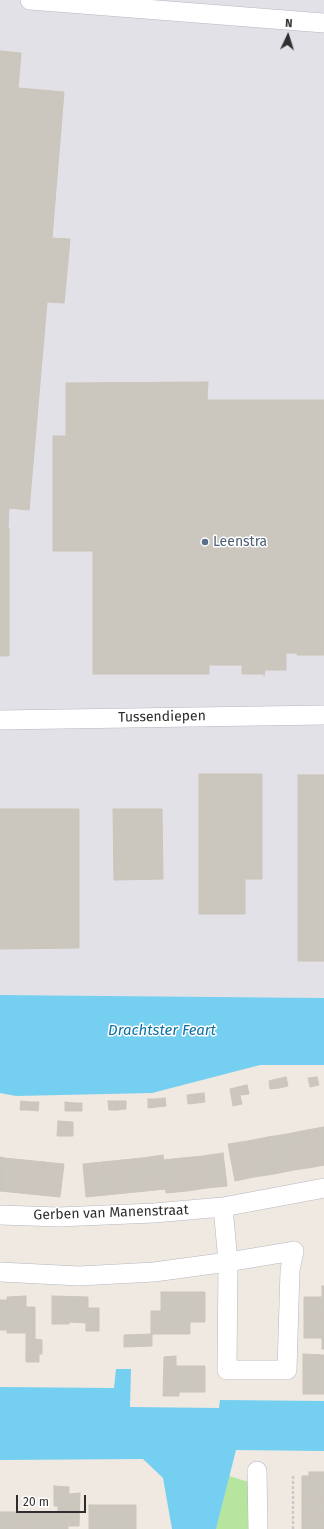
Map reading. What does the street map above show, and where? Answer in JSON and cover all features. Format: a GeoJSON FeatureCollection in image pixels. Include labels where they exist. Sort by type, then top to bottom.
{"type":"FeatureCollection","features":[{"type":"Feature","properties":{"kind":"street"},"geometry":{"type":"LineString","coordinates":[[30,0],[324,23]]}},
{"type":"Feature","properties":{"kind":"street","name":"Tussendiepen"},"geometry":{"type":"LineString","coordinates":[[0,720],[324,715]]}},
{"type":"Feature","properties":{"kind":"street","name":"Gerben van Manenstraat"},"geometry":{"type":"LineString","coordinates":[[0,1214],[58,1217],[154,1213],[223,1207],[324,1188]]}},
{"type":"Feature","properties":{"kind":"street"},"geometry":{"type":"LineString","coordinates":[[0,1272],[79,1276],[154,1272],[228,1262],[294,1251],[290,1270],[287,1370],[226,1370],[228,1262],[223,1207]]}},
{"type":"Feature","properties":{"kind":"street"},"geometry":{"type":"LineString","coordinates":[[257,1471],[258,1529]]}},
{"type":"Feature","properties":{"kind":"path"},"geometry":{"type":"LineString","coordinates":[[293,1476],[293,1529]]}},
{"type":"Feature","properties":{"kind":"shaded area"},"geometry":{"type":"Polygon","coordinates":[[[0,0],[324,0],[324,998],[0,995],[0,0]]]}},
{"type":"Feature","properties":{"kind":"green space"},"geometry":{"type":"Polygon","coordinates":[[[229,1476],[249,1482],[249,1529],[216,1529],[229,1476]]]}},
{"type":"Feature","properties":{"kind":"water","name":"Drachtster Feart"},"geometry":{"type":"Polygon","coordinates":[[[0,995],[324,998],[324,1065],[260,1065],[152,1093],[16,1096],[0,1093],[0,995]]]}},
{"type":"Feature","properties":{"kind":"water"},"geometry":{"type":"Polygon","coordinates":[[[116,1369],[131,1369],[130,1407],[219,1408],[220,1400],[324,1401],[324,1451],[236,1450],[216,1529],[172,1529],[163,1478],[143,1459],[0,1460],[0,1387],[114,1388],[116,1369]]]}},
{"type":"Feature","properties":{"kind":"building"},"geometry":{"type":"Polygon","coordinates":[[[0,51],[21,53],[18,88],[64,92],[52,238],[70,239],[64,303],[47,302],[29,510],[9,508],[9,656],[0,656],[0,51]]]}},
{"type":"Feature","properties":{"kind":"building"},"geometry":{"type":"Polygon","coordinates":[[[208,382],[207,400],[324,400],[324,655],[297,655],[297,653],[286,653],[286,670],[265,670],[264,676],[264,674],[242,674],[242,665],[209,665],[209,674],[93,674],[93,551],[53,551],[53,436],[66,436],[66,383],[208,382]]]}},
{"type":"Feature","properties":{"kind":"building"},"geometry":{"type":"Polygon","coordinates":[[[199,774],[262,774],[262,879],[245,879],[245,914],[199,914],[199,774]]]}},
{"type":"Feature","properties":{"kind":"building"},"geometry":{"type":"Polygon","coordinates":[[[298,775],[324,775],[324,961],[298,961],[298,775]]]}},
{"type":"Feature","properties":{"kind":"building"},"geometry":{"type":"Polygon","coordinates":[[[0,809],[79,809],[79,948],[0,949],[0,809]]]}},
{"type":"Feature","properties":{"kind":"building"},"geometry":{"type":"Polygon","coordinates":[[[113,809],[162,809],[163,879],[114,880],[113,809]]]}},
{"type":"Feature","properties":{"kind":"building"},"geometry":{"type":"Polygon","coordinates":[[[286,1077],[288,1086],[279,1088],[277,1079],[286,1077]]]}},
{"type":"Feature","properties":{"kind":"building"},"geometry":{"type":"Polygon","coordinates":[[[317,1077],[319,1085],[310,1087],[308,1078],[317,1077]]]}},
{"type":"Feature","properties":{"kind":"building"},"geometry":{"type":"Polygon","coordinates":[[[277,1079],[279,1088],[270,1089],[269,1081],[277,1079]]]}},
{"type":"Feature","properties":{"kind":"building"},"geometry":{"type":"Polygon","coordinates":[[[247,1085],[249,1094],[240,1095],[238,1087],[247,1085]]]}},
{"type":"Feature","properties":{"kind":"building"},"geometry":{"type":"Polygon","coordinates":[[[238,1087],[242,1104],[233,1106],[230,1089],[238,1087]]]}},
{"type":"Feature","properties":{"kind":"building"},"geometry":{"type":"Polygon","coordinates":[[[204,1093],[205,1102],[197,1103],[195,1094],[204,1093]]]}},
{"type":"Feature","properties":{"kind":"building"},"geometry":{"type":"Polygon","coordinates":[[[195,1094],[197,1103],[188,1104],[187,1095],[195,1094]]]}},
{"type":"Feature","properties":{"kind":"building"},"geometry":{"type":"Polygon","coordinates":[[[165,1098],[166,1106],[157,1107],[156,1099],[165,1098]]]}},
{"type":"Feature","properties":{"kind":"building"},"geometry":{"type":"Polygon","coordinates":[[[148,1099],[156,1099],[157,1107],[148,1108],[148,1099]]]}},
{"type":"Feature","properties":{"kind":"building"},"geometry":{"type":"Polygon","coordinates":[[[21,1101],[30,1102],[29,1110],[20,1110],[21,1101]]]}},
{"type":"Feature","properties":{"kind":"building"},"geometry":{"type":"Polygon","coordinates":[[[108,1101],[117,1101],[117,1110],[109,1110],[108,1101]]]}},
{"type":"Feature","properties":{"kind":"building"},"geometry":{"type":"Polygon","coordinates":[[[117,1101],[126,1101],[126,1109],[117,1110],[117,1101]]]}},
{"type":"Feature","properties":{"kind":"building"},"geometry":{"type":"Polygon","coordinates":[[[30,1102],[39,1102],[38,1111],[29,1110],[30,1102]]]}},
{"type":"Feature","properties":{"kind":"building"},"geometry":{"type":"Polygon","coordinates":[[[65,1102],[74,1103],[73,1111],[65,1111],[65,1102]]]}},
{"type":"Feature","properties":{"kind":"building"},"geometry":{"type":"Polygon","coordinates":[[[74,1103],[82,1103],[82,1111],[73,1111],[74,1103]]]}},
{"type":"Feature","properties":{"kind":"building"},"geometry":{"type":"Polygon","coordinates":[[[58,1121],[73,1122],[73,1136],[57,1136],[58,1121]]]}},
{"type":"Feature","properties":{"kind":"building"},"geometry":{"type":"Polygon","coordinates":[[[324,1127],[324,1165],[314,1167],[307,1130],[324,1127]]]}},
{"type":"Feature","properties":{"kind":"building"},"geometry":{"type":"Polygon","coordinates":[[[307,1130],[314,1167],[294,1170],[287,1134],[307,1130]]]}},
{"type":"Feature","properties":{"kind":"building"},"geometry":{"type":"Polygon","coordinates":[[[287,1134],[294,1170],[274,1174],[268,1137],[287,1134]]]}},
{"type":"Feature","properties":{"kind":"building"},"geometry":{"type":"Polygon","coordinates":[[[268,1137],[274,1174],[254,1177],[248,1141],[268,1137]]]}},
{"type":"Feature","properties":{"kind":"building"},"geometry":{"type":"Polygon","coordinates":[[[248,1141],[254,1177],[235,1181],[228,1144],[248,1141]]]}},
{"type":"Feature","properties":{"kind":"building"},"geometry":{"type":"Polygon","coordinates":[[[223,1153],[227,1186],[207,1188],[203,1156],[223,1153]]]}},
{"type":"Feature","properties":{"kind":"building"},"geometry":{"type":"Polygon","coordinates":[[[163,1155],[166,1189],[146,1191],[143,1158],[163,1155]]]}},
{"type":"Feature","properties":{"kind":"building"},"geometry":{"type":"Polygon","coordinates":[[[203,1156],[207,1188],[187,1191],[183,1158],[203,1156]]]}},
{"type":"Feature","properties":{"kind":"building"},"geometry":{"type":"Polygon","coordinates":[[[0,1157],[4,1158],[0,1191],[0,1157]]]}},
{"type":"Feature","properties":{"kind":"building"},"geometry":{"type":"Polygon","coordinates":[[[4,1158],[24,1160],[20,1193],[0,1191],[4,1158]]]}},
{"type":"Feature","properties":{"kind":"building"},"geometry":{"type":"Polygon","coordinates":[[[143,1158],[146,1191],[126,1193],[122,1160],[143,1158]]]}},
{"type":"Feature","properties":{"kind":"building"},"geometry":{"type":"Polygon","coordinates":[[[183,1158],[187,1191],[166,1193],[163,1160],[183,1158]]]}},
{"type":"Feature","properties":{"kind":"building"},"geometry":{"type":"Polygon","coordinates":[[[24,1160],[44,1162],[40,1195],[20,1193],[24,1160]]]}},
{"type":"Feature","properties":{"kind":"building"},"geometry":{"type":"Polygon","coordinates":[[[122,1160],[126,1193],[106,1195],[103,1162],[122,1160]]]}},
{"type":"Feature","properties":{"kind":"building"},"geometry":{"type":"Polygon","coordinates":[[[44,1162],[64,1164],[60,1197],[40,1195],[44,1162]]]}},
{"type":"Feature","properties":{"kind":"building"},"geometry":{"type":"Polygon","coordinates":[[[103,1162],[106,1195],[86,1197],[83,1164],[103,1162]]]}},
{"type":"Feature","properties":{"kind":"building"},"geometry":{"type":"Polygon","coordinates":[[[322,1286],[324,1286],[324,1317],[304,1317],[304,1297],[322,1297],[322,1286]]]}},
{"type":"Feature","properties":{"kind":"building"},"geometry":{"type":"Polygon","coordinates":[[[161,1292],[205,1292],[205,1322],[190,1322],[190,1334],[151,1334],[151,1311],[161,1311],[161,1292]]]}},
{"type":"Feature","properties":{"kind":"building"},"geometry":{"type":"Polygon","coordinates":[[[26,1296],[26,1307],[35,1307],[35,1339],[42,1340],[42,1354],[26,1354],[26,1333],[7,1333],[7,1330],[0,1330],[0,1300],[7,1300],[7,1297],[26,1296]]]}},
{"type":"Feature","properties":{"kind":"building"},"geometry":{"type":"Polygon","coordinates":[[[52,1296],[88,1297],[88,1308],[99,1308],[99,1331],[86,1331],[86,1323],[69,1322],[69,1324],[52,1324],[52,1296]]]}},
{"type":"Feature","properties":{"kind":"building"},"geometry":{"type":"Polygon","coordinates":[[[304,1317],[324,1317],[324,1349],[322,1349],[322,1338],[304,1338],[304,1317]]]}},
{"type":"Feature","properties":{"kind":"building"},"geometry":{"type":"Polygon","coordinates":[[[152,1334],[152,1346],[124,1347],[124,1335],[152,1334]]]}},
{"type":"Feature","properties":{"kind":"building"},"geometry":{"type":"Polygon","coordinates":[[[26,1354],[39,1354],[39,1362],[26,1362],[26,1354]]]}},
{"type":"Feature","properties":{"kind":"building"},"geometry":{"type":"Polygon","coordinates":[[[303,1354],[324,1355],[324,1394],[303,1394],[303,1354]]]}},
{"type":"Feature","properties":{"kind":"building"},"geometry":{"type":"Polygon","coordinates":[[[176,1356],[176,1366],[205,1366],[205,1392],[179,1392],[179,1396],[163,1396],[164,1357],[176,1356]]]}},
{"type":"Feature","properties":{"kind":"building"},"geometry":{"type":"Polygon","coordinates":[[[309,1472],[324,1472],[324,1497],[302,1497],[302,1476],[309,1476],[309,1472]]]}},
{"type":"Feature","properties":{"kind":"building"},"geometry":{"type":"Polygon","coordinates":[[[54,1486],[69,1487],[68,1529],[58,1529],[58,1506],[54,1506],[54,1486]]]}},
{"type":"Feature","properties":{"kind":"building"},"geometry":{"type":"Polygon","coordinates":[[[80,1493],[79,1526],[69,1526],[69,1494],[80,1493]]]}},
{"type":"Feature","properties":{"kind":"building"},"geometry":{"type":"Polygon","coordinates":[[[302,1497],[324,1497],[324,1517],[302,1517],[302,1497]]]}},
{"type":"Feature","properties":{"kind":"building"},"geometry":{"type":"Polygon","coordinates":[[[89,1505],[136,1505],[136,1529],[89,1529],[89,1505]]]}},
{"type":"Feature","properties":{"kind":"building"},"geometry":{"type":"Polygon","coordinates":[[[0,1512],[27,1512],[27,1529],[0,1529],[0,1512]]]}},
{"type":"Feature","properties":{"kind":"building"},"geometry":{"type":"Polygon","coordinates":[[[27,1512],[58,1512],[58,1529],[27,1529],[27,1512]]]}},
{"type":"Feature","properties":{"kind":"building"},"geometry":{"type":"Polygon","coordinates":[[[302,1517],[324,1517],[324,1529],[302,1529],[302,1517]]]}},
{"type":"Feature","properties":{"kind":"place","name":"Leenstra"},"geometry":{"type":"Point","coordinates":[205,542]}}]}
